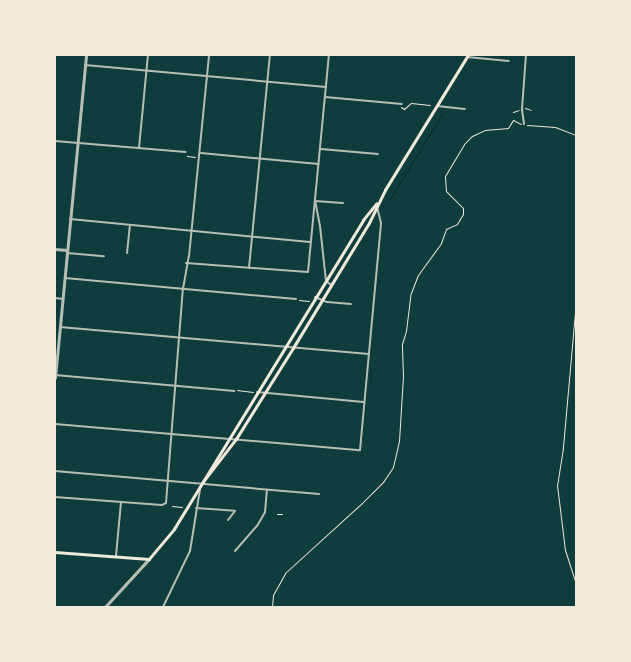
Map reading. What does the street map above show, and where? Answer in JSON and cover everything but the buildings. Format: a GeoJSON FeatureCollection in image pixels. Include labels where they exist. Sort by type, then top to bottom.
{"type":"FeatureCollection","features":[{"type":"Feature","properties":{"kind":"main road"},"geometry":{"type":"LineString","coordinates":[[55,552],[149,559],[174,528],[255,392],[363,220],[376,204],[467,56]]}},
{"type":"Feature","properties":{"kind":"main road"},"geometry":{"type":"LineString","coordinates":[[201,484],[236,439],[369,223],[376,204]]}},
{"type":"Feature","properties":{"kind":"street"},"geometry":{"type":"LineString","coordinates":[[86,55],[55,377],[235,390]]}},
{"type":"Feature","properties":{"kind":"street"},"geometry":{"type":"LineString","coordinates":[[139,148],[148,55]]}},
{"type":"Feature","properties":{"kind":"street"},"geometry":{"type":"LineString","coordinates":[[55,497],[162,505],[165,503],[186,263],[192,230],[210,55]]}},
{"type":"Feature","properties":{"kind":"street"},"geometry":{"type":"LineString","coordinates":[[249,268],[270,55]]}},
{"type":"Feature","properties":{"kind":"street"},"geometry":{"type":"LineString","coordinates":[[186,263],[308,272],[329,55]]}},
{"type":"Feature","properties":{"kind":"street"},"geometry":{"type":"LineString","coordinates":[[525,124],[522,109],[526,55]]}},
{"type":"Feature","properties":{"kind":"street"},"geometry":{"type":"LineString","coordinates":[[467,56],[510,61]]}},
{"type":"Feature","properties":{"kind":"street"},"geometry":{"type":"LineString","coordinates":[[85,65],[326,87]]}},
{"type":"Feature","properties":{"kind":"street"},"geometry":{"type":"LineString","coordinates":[[325,97],[402,104]]}},
{"type":"Feature","properties":{"kind":"street"},"geometry":{"type":"LineString","coordinates":[[437,106],[465,109]]}},
{"type":"Feature","properties":{"kind":"street"},"geometry":{"type":"LineString","coordinates":[[55,141],[186,152]]}},
{"type":"Feature","properties":{"kind":"street"},"geometry":{"type":"LineString","coordinates":[[320,149],[378,154]]}},
{"type":"Feature","properties":{"kind":"street"},"geometry":{"type":"LineString","coordinates":[[200,153],[318,164]]}},
{"type":"Feature","properties":{"kind":"street"},"geometry":{"type":"LineString","coordinates":[[315,200],[343,203]]}},
{"type":"Feature","properties":{"kind":"street"},"geometry":{"type":"LineString","coordinates":[[315,200],[326,281],[330,286]]}},
{"type":"Feature","properties":{"kind":"street"},"geometry":{"type":"LineString","coordinates":[[55,424],[360,450],[381,222],[376,204]]}},
{"type":"Feature","properties":{"kind":"street"},"geometry":{"type":"LineString","coordinates":[[70,220],[310,242]]}},
{"type":"Feature","properties":{"kind":"street"},"geometry":{"type":"LineString","coordinates":[[126,253],[130,224]]}},
{"type":"Feature","properties":{"kind":"street"},"geometry":{"type":"LineString","coordinates":[[55,249],[104,256]]}},
{"type":"Feature","properties":{"kind":"street"},"geometry":{"type":"LineString","coordinates":[[65,278],[297,299]]}},
{"type":"Feature","properties":{"kind":"street"},"geometry":{"type":"LineString","coordinates":[[315,297],[322,300],[352,304]]}},
{"type":"Feature","properties":{"kind":"street"},"geometry":{"type":"LineString","coordinates":[[55,298],[63,299]]}},
{"type":"Feature","properties":{"kind":"street"},"geometry":{"type":"LineString","coordinates":[[60,327],[369,354]]}},
{"type":"Feature","properties":{"kind":"street"},"geometry":{"type":"LineString","coordinates":[[255,392],[364,402]]}},
{"type":"Feature","properties":{"kind":"street"},"geometry":{"type":"LineString","coordinates":[[55,471],[319,494]]}},
{"type":"Feature","properties":{"kind":"street"},"geometry":{"type":"LineString","coordinates":[[163,607],[189,556],[201,484]]}},
{"type":"Feature","properties":{"kind":"street"},"geometry":{"type":"LineString","coordinates":[[235,551],[257,526],[265,512],[267,490]]}},
{"type":"Feature","properties":{"kind":"street"},"geometry":{"type":"LineString","coordinates":[[116,556],[121,502]]}},
{"type":"Feature","properties":{"kind":"street"},"geometry":{"type":"LineString","coordinates":[[196,508],[235,511],[228,520]]}},
{"type":"Feature","properties":{"kind":"street"},"geometry":{"type":"LineString","coordinates":[[105,607],[149,559]]}},
{"type":"Feature","properties":{"kind":"path"},"geometry":{"type":"LineString","coordinates":[[401,108],[404,109],[411,103],[430,105]]}},
{"type":"Feature","properties":{"kind":"path"},"geometry":{"type":"LineString","coordinates":[[525,107],[525,109],[530,110]]}},
{"type":"Feature","properties":{"kind":"path"},"geometry":{"type":"LineString","coordinates":[[514,112],[519,110]]}},
{"type":"Feature","properties":{"kind":"path"},"geometry":{"type":"LineString","coordinates":[[272,607],[273,595],[284,574],[367,498],[383,482],[393,467],[399,440],[403,376],[402,344],[406,331],[411,292],[418,275],[441,243],[446,229],[458,224],[463,214],[463,208],[446,191],[446,176],[464,144],[472,136],[485,130],[508,128],[513,120],[518,123]]}},
{"type":"Feature","properties":{"kind":"path"},"geometry":{"type":"LineString","coordinates":[[525,124],[555,128],[576,135]]}},
{"type":"Feature","properties":{"kind":"path"},"geometry":{"type":"LineString","coordinates":[[187,156],[195,157]]}},
{"type":"Feature","properties":{"kind":"path"},"geometry":{"type":"LineString","coordinates":[[297,299],[309,301]]}},
{"type":"Feature","properties":{"kind":"path"},"geometry":{"type":"LineString","coordinates":[[576,302],[563,448],[557,485],[565,550],[576,583]]}},
{"type":"Feature","properties":{"kind":"path"},"geometry":{"type":"LineString","coordinates":[[235,390],[255,392]]}},
{"type":"Feature","properties":{"kind":"path"},"geometry":{"type":"LineString","coordinates":[[172,506],[182,507]]}},
{"type":"Feature","properties":{"kind":"path"},"geometry":{"type":"LineString","coordinates":[[277,514],[282,514]]}},
{"type":"Feature","properties":{"kind":"waterway"},"geometry":{"type":"LineString","coordinates":[[390,199],[442,114]]}},
{"type":"Feature","properties":{"kind":"waterway"},"geometry":{"type":"LineString","coordinates":[[370,367],[371,383]]}}]}
